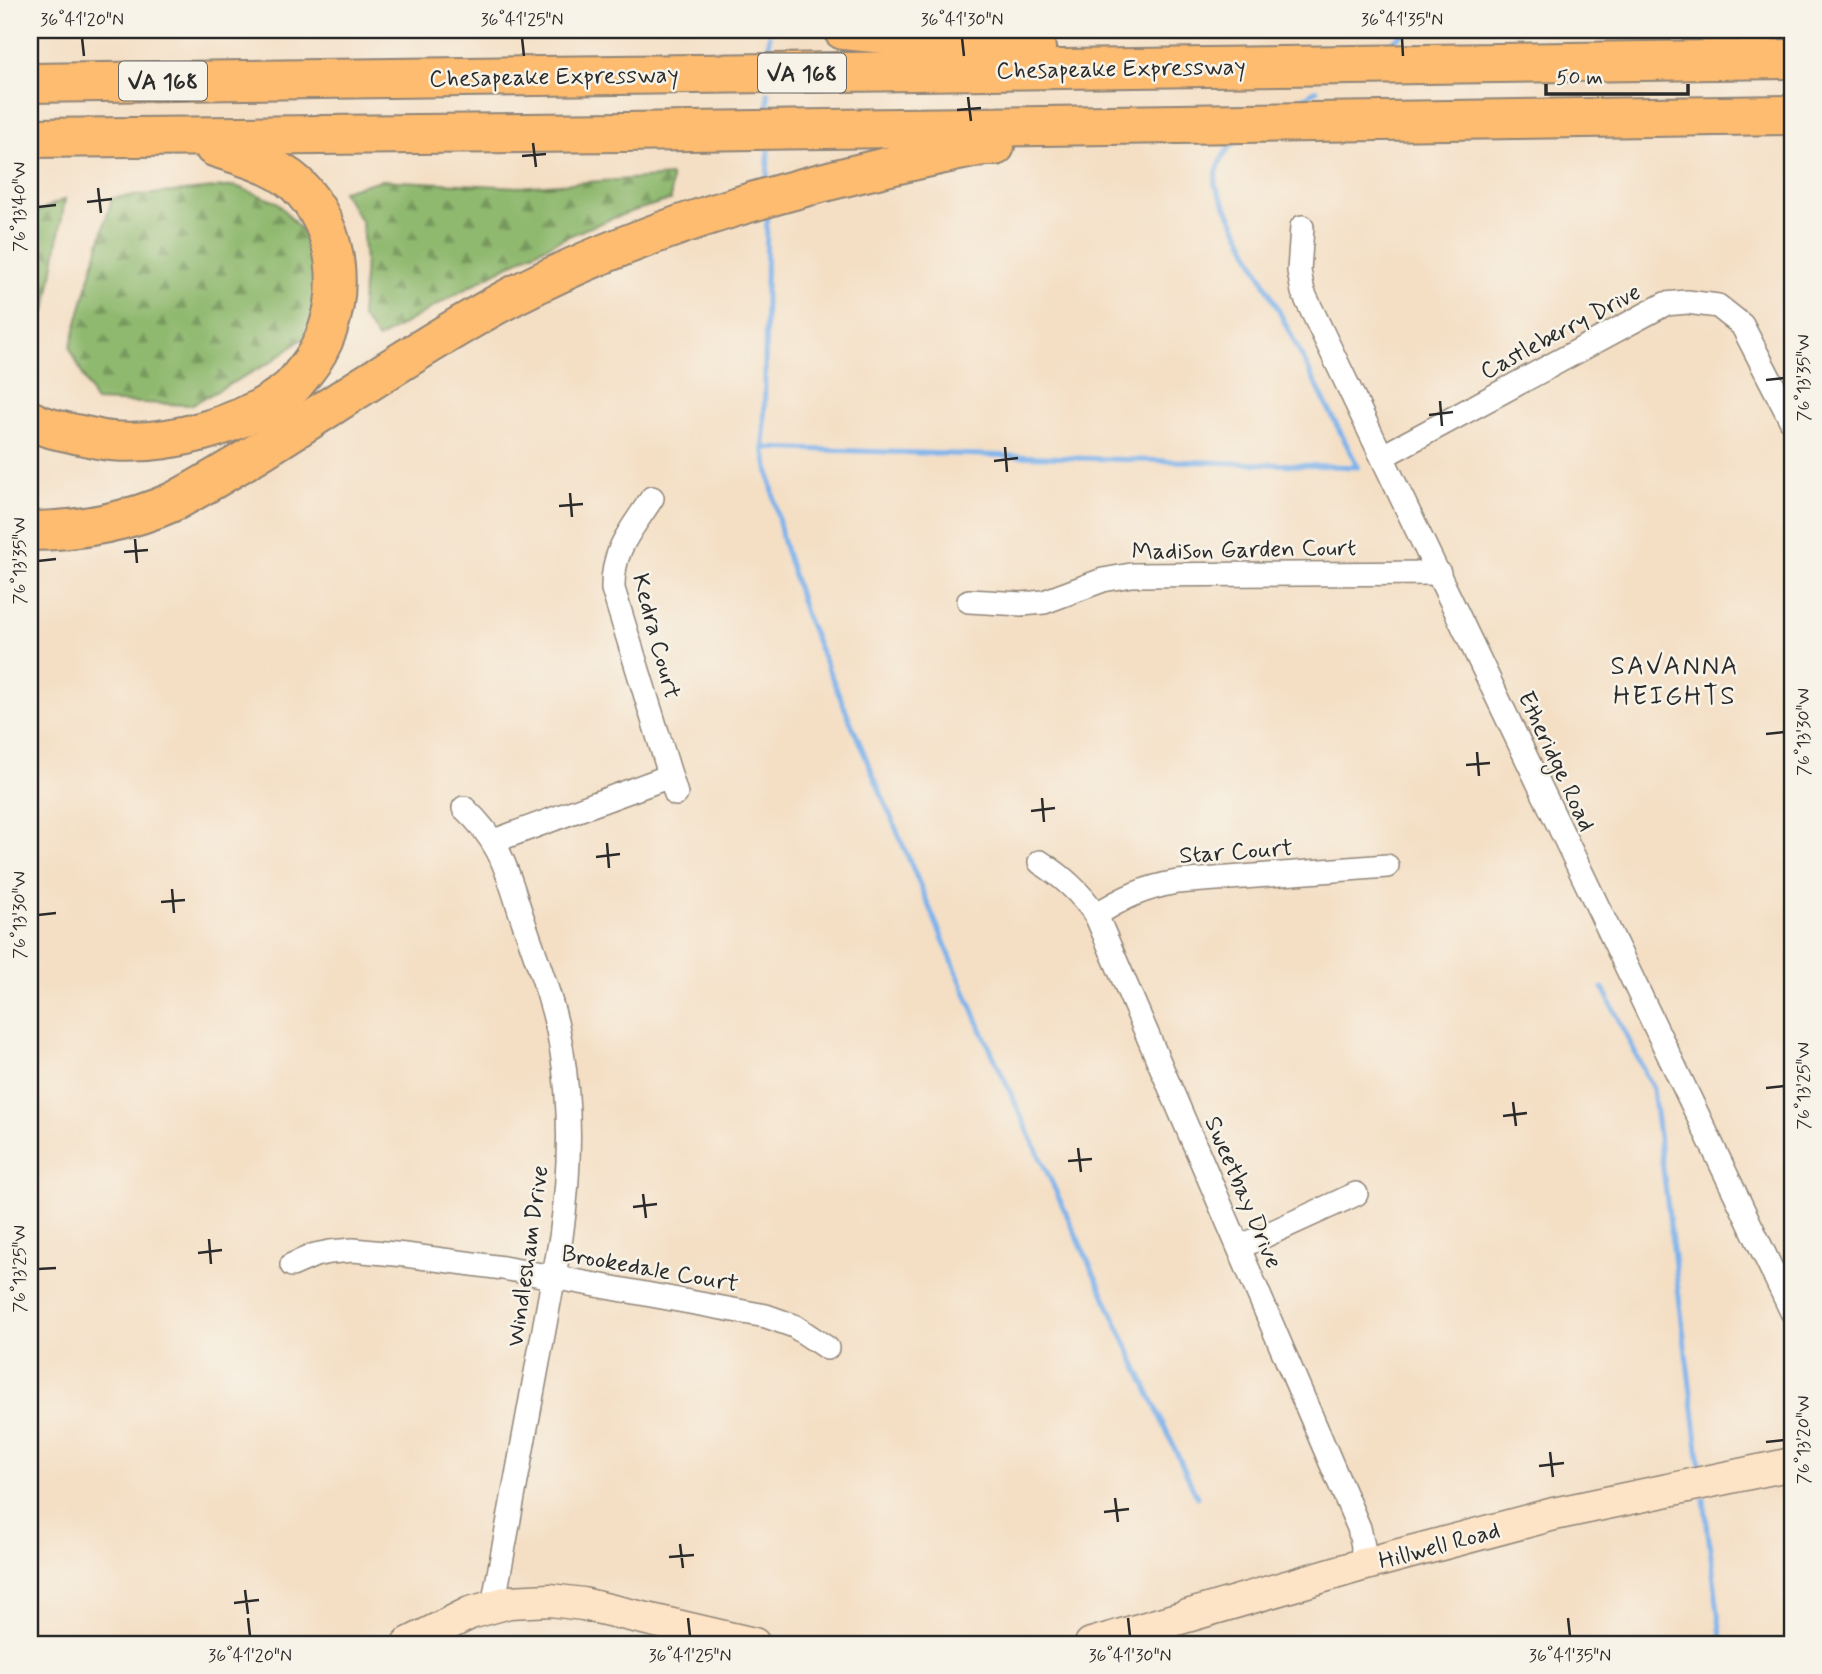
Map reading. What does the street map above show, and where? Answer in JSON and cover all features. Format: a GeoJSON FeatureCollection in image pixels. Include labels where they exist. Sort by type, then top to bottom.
{"type":"FeatureCollection","features":[{"type":"Feature","properties":{"kind":"highway"},"geometry":{"type":"LineString","coordinates":[[843,30],[1064,51],[1182,51],[1320,65]]}},
{"type":"Feature","properties":{"kind":"highway","name":"Chesapeake Expressway"},"geometry":{"type":"LineString","coordinates":[[34,82],[1792,59]]}},
{"type":"Feature","properties":{"kind":"highway","name":"VA 168"},"geometry":{"type":"LineString","coordinates":[[30,138],[1792,115]]}},
{"type":"Feature","properties":{"kind":"highway"},"geometry":{"type":"LineString","coordinates":[[30,531],[75,528],[118,520],[151,512],[175,501],[311,421],[433,342],[498,305],[611,251],[707,215],[841,178],[983,146],[1087,145],[1229,123]]}},
{"type":"Feature","properties":{"kind":"highway"},"geometry":{"type":"LineString","coordinates":[[30,420],[40,426],[111,442],[176,439],[236,421],[288,391],[316,357],[334,313],[336,268],[325,223],[302,190],[264,163],[182,138]]}},
{"type":"Feature","properties":{"kind":"street","name":"Etheridge Road"},"geometry":{"type":"LineString","coordinates":[[1302,227],[1299,271],[1303,292],[1792,1312]]}},
{"type":"Feature","properties":{"kind":"street","name":"Castleberry Drive"},"geometry":{"type":"LineString","coordinates":[[1383,456],[1665,304],[1687,302],[1718,306],[1742,325],[1792,422]]}},
{"type":"Feature","properties":{"kind":"street","name":"Kedra Court"},"geometry":{"type":"LineString","coordinates":[[494,841],[673,785],[613,589],[612,569],[617,553],[652,498]]}},
{"type":"Feature","properties":{"kind":"street","name":"Madison Garden Court"},"geometry":{"type":"LineString","coordinates":[[969,601],[1022,604],[1044,601],[1103,580],[1131,575],[1439,573]]}},
{"type":"Feature","properties":{"kind":"street","name":"Windlesham Drive"},"geometry":{"type":"LineString","coordinates":[[464,808],[483,825],[506,864],[546,988],[561,1046],[566,1088],[568,1189],[492,1606]]}},
{"type":"Feature","properties":{"kind":"street","name":"Sweetbay Drive"},"geometry":{"type":"LineString","coordinates":[[1040,862],[1062,876],[1081,894],[1096,915],[1359,1528],[1363,1565]]}},
{"type":"Feature","properties":{"kind":"street","name":"Star Court"},"geometry":{"type":"LineString","coordinates":[[1096,915],[1121,899],[1148,887],[1177,882],[1387,866]]}},
{"type":"Feature","properties":{"kind":"street"},"geometry":{"type":"LineString","coordinates":[[1240,1247],[1356,1194]]}},
{"type":"Feature","properties":{"kind":"street","name":"Brookedale Court"},"geometry":{"type":"LineString","coordinates":[[292,1265],[315,1255],[353,1250],[503,1268],[766,1316],[794,1326],[827,1348]]}},
{"type":"Feature","properties":{"kind":"street","name":"Hillwell Road"},"geometry":{"type":"LineString","coordinates":[[1091,1644],[1363,1565],[1554,1514],[1792,1464]]}},
{"type":"Feature","properties":{"kind":"street"},"geometry":{"type":"LineString","coordinates":[[408,1644],[470,1613],[524,1600],[583,1604],[754,1644]]}},
{"type":"Feature","properties":{"kind":"green space"},"geometry":{"type":"Polygon","coordinates":[[[671,176],[671,200],[594,226],[520,259],[378,339],[361,316],[365,263],[362,222],[342,191],[381,180],[518,187],[671,176]]]}},
{"type":"Feature","properties":{"kind":"green space"},"geometry":{"type":"Polygon","coordinates":[[[235,186],[277,202],[308,238],[319,289],[308,335],[271,362],[191,405],[95,401],[70,348],[112,198],[235,186]]]}},
{"type":"Feature","properties":{"kind":"green space"},"geometry":{"type":"Polygon","coordinates":[[[65,199],[46,311],[30,327],[30,215],[65,199]]]}},
{"type":"Feature","properties":{"kind":"waterway"},"geometry":{"type":"LineString","coordinates":[[1394,40],[1410,30]]}},
{"type":"Feature","properties":{"kind":"waterway"},"geometry":{"type":"LineString","coordinates":[[1788,30],[1792,39]]}},
{"type":"Feature","properties":{"kind":"waterway"},"geometry":{"type":"LineString","coordinates":[[769,36],[769,53]]}},
{"type":"Feature","properties":{"kind":"waterway"},"geometry":{"type":"LineString","coordinates":[[1294,104],[1317,90]]}},
{"type":"Feature","properties":{"kind":"waterway"},"geometry":{"type":"LineString","coordinates":[[768,93],[768,110]]}},
{"type":"Feature","properties":{"kind":"waterway"},"geometry":{"type":"LineString","coordinates":[[764,448],[1358,467],[1215,185],[1222,159],[1229,148],[1239,140]]}},
{"type":"Feature","properties":{"kind":"waterway"},"geometry":{"type":"LineString","coordinates":[[767,184],[768,150]]}},
{"type":"Feature","properties":{"kind":"waterway"},"geometry":{"type":"LineString","coordinates":[[767,213],[764,448],[783,542],[807,619],[981,1029],[1197,1497]]}},
{"type":"Feature","properties":{"kind":"waterway"},"geometry":{"type":"LineString","coordinates":[[1603,988],[1653,1089],[1700,1465]]}},
{"type":"Feature","properties":{"kind":"waterway"},"geometry":{"type":"LineString","coordinates":[[1704,1499],[1722,1644]]}},
{"type":"Feature","properties":{"kind":"district","name":"SAVANNA HEIGHTS"},"geometry":{"type":"Point","coordinates":[1675,680]}}]}
